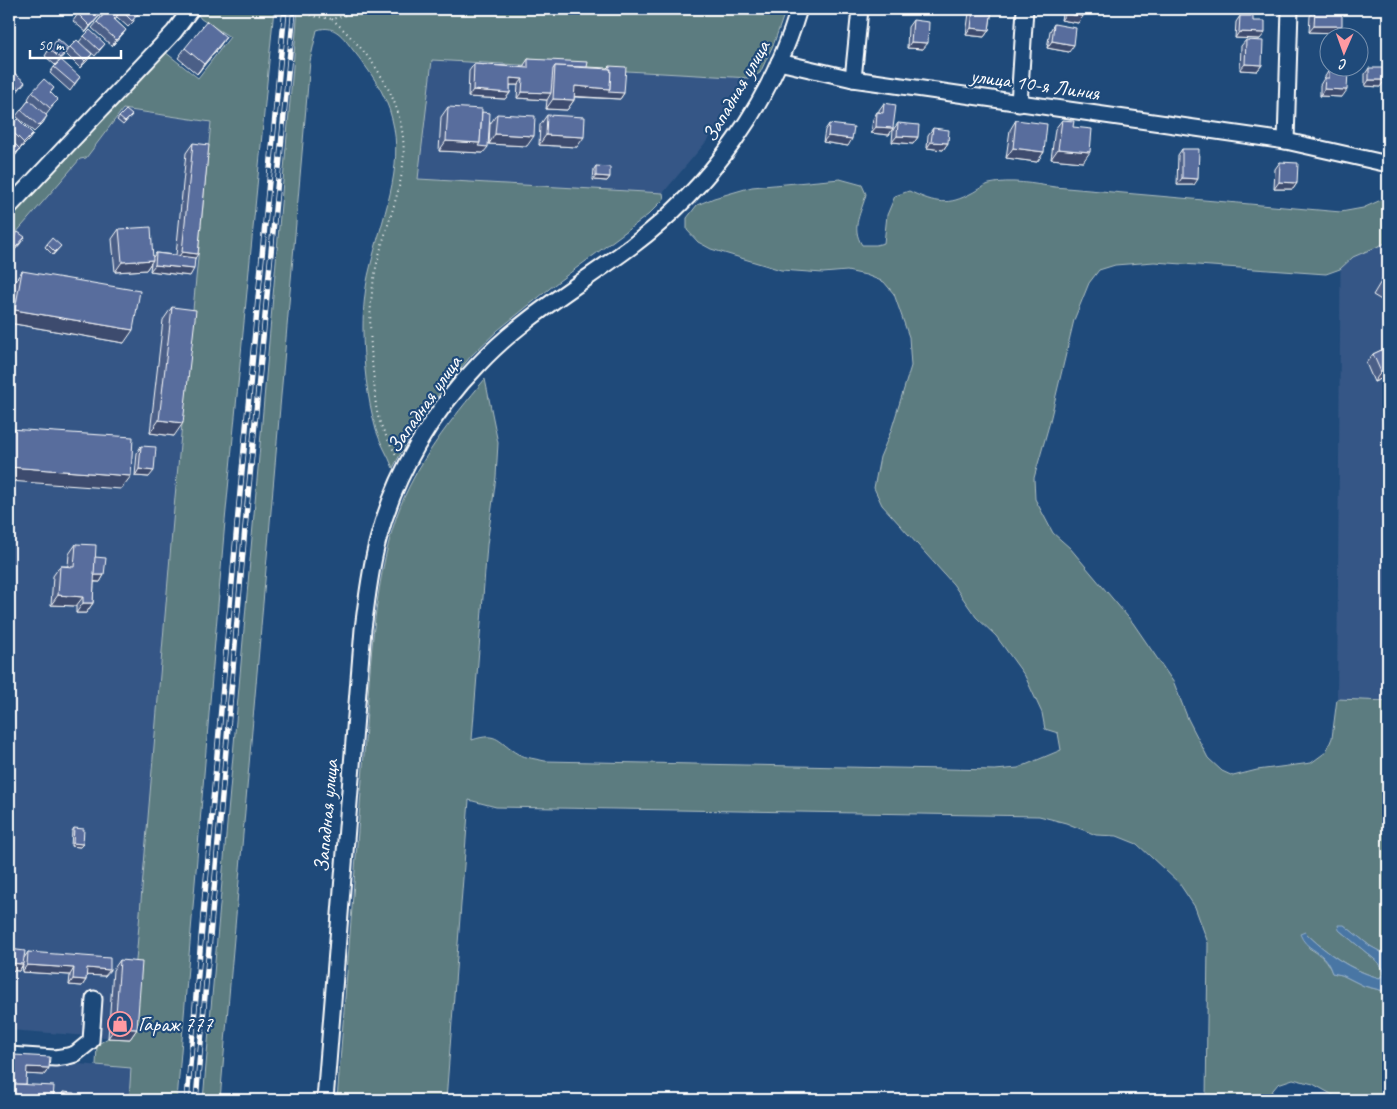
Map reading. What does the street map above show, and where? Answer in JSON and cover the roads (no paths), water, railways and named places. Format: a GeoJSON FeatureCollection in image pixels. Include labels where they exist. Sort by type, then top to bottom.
{"type":"FeatureCollection","features":[{"type":"Feature","properties":{"kind":"street"},"geometry":{"type":"LineString","coordinates":[[9,207],[174,32],[191,9]]}},
{"type":"Feature","properties":{"kind":"street","name":"Западная улица"},"geometry":{"type":"LineString","coordinates":[[325,1100],[363,629],[370,575],[378,539],[403,470],[434,419],[479,364],[536,315],[665,220],[710,173],[732,146],[750,118],[779,62],[799,9]]}},
{"type":"Feature","properties":{"kind":"street"},"geometry":{"type":"LineString","coordinates":[[853,79],[860,9]]}},
{"type":"Feature","properties":{"kind":"street"},"geometry":{"type":"LineString","coordinates":[[1019,104],[1025,9]]}},
{"type":"Feature","properties":{"kind":"street"},"geometry":{"type":"LineString","coordinates":[[1286,141],[1290,9]]}},
{"type":"Feature","properties":{"kind":"street","name":"улица 10-я Линия"},"geometry":{"type":"LineString","coordinates":[[779,62],[853,79],[1286,141],[1388,164]]}},
{"type":"Feature","properties":{"kind":"street"},"geometry":{"type":"LineString","coordinates":[[9,1055],[55,1058],[75,1054],[91,1041],[94,999]]}},
{"type":"Feature","properties":{"kind":"railway"},"geometry":{"type":"LineString","coordinates":[[187,1100],[237,525],[285,9]]}},
{"type":"Feature","properties":{"kind":"railway"},"geometry":{"type":"LineString","coordinates":[[196,1100],[245,528],[294,9]]}},
{"type":"Feature","properties":{"kind":"place","name":"Гараж 777"},"geometry":{"type":"Point","coordinates":[120,1024]}}]}
